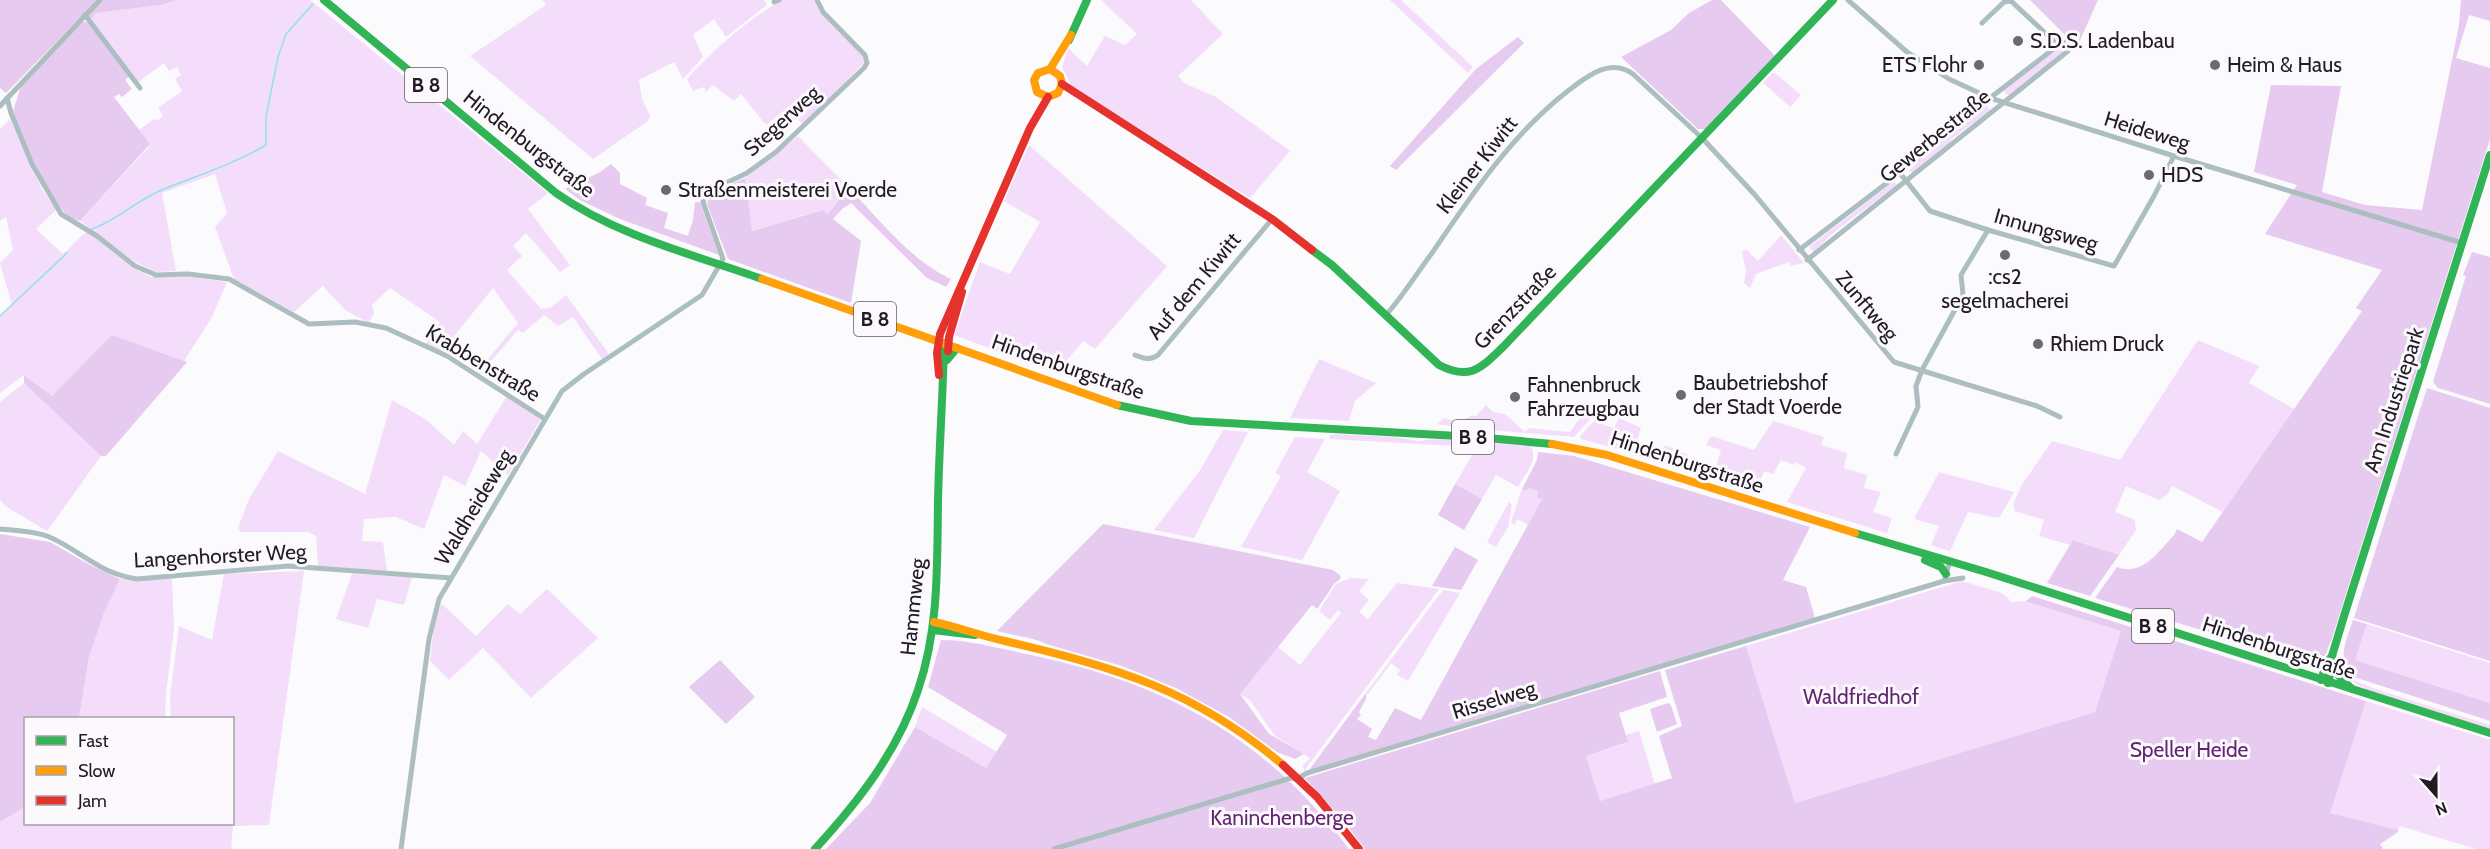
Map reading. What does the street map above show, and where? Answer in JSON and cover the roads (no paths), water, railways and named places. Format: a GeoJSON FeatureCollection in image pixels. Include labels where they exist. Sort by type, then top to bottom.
{"type":"FeatureCollection","features":[{"type":"Feature","properties":{"kind":"main road","name":"Hindenburgstraße"},"geometry":{"type":"LineString","coordinates":[[324,0],[568,202],[607,224],[1117,405],[1174,418],[1476,437],[1564,445],[1607,455],[1782,512],[1950,561],[2490,733]]}},
{"type":"Feature","properties":{"kind":"main road","name":"Hammweg"},"geometry":{"type":"LineString","coordinates":[[815,849],[865,793],[897,742],[917,695],[933,626],[941,407],[946,344],[954,299],[965,280],[1044,96],[1035,88],[1034,80],[1042,71],[1054,71],[1087,0]]}},
{"type":"Feature","properties":{"kind":"main road","name":"Grenzstraße"},"geometry":{"type":"LineString","coordinates":[[1062,84],[1272,219],[1332,265],[1439,364],[1455,372],[1472,373],[1503,347],[1833,0]]}},
{"type":"Feature","properties":{"kind":"main road"},"geometry":{"type":"LineString","coordinates":[[1044,96],[1058,93],[1062,84],[1054,71]]}},
{"type":"Feature","properties":{"kind":"main road","name":"Grenzstraße"},"geometry":{"type":"LineString","coordinates":[[1058,93],[1068,94],[1090,103]]}},
{"type":"Feature","properties":{"kind":"main road","name":"Am Industriepark"},"geometry":{"type":"LineString","coordinates":[[2324,682],[2333,660],[2490,155]]}},
{"type":"Feature","properties":{"kind":"main road","name":"Hammweg"},"geometry":{"type":"LineString","coordinates":[[941,407],[947,360],[946,344],[965,280]]}},
{"type":"Feature","properties":{"kind":"main road","name":"Hindenburgstraße"},"geometry":{"type":"LineString","coordinates":[[1886,543],[1899,551],[1935,563],[1945,578]]}},
{"type":"Feature","properties":{"kind":"main road"},"geometry":{"type":"LineString","coordinates":[[933,626],[989,637],[1108,668],[1170,691],[1230,724],[1279,761],[1328,809],[1359,849]]}},
{"type":"Feature","properties":{"kind":"main road"},"geometry":{"type":"LineString","coordinates":[[2333,660],[2340,676],[2355,691]]}},
{"type":"Feature","properties":{"kind":"street"},"geometry":{"type":"LineString","coordinates":[[0,106],[100,0]]}},
{"type":"Feature","properties":{"kind":"street","name":"Stegerweg"},"geometry":{"type":"LineString","coordinates":[[721,266],[722,252],[703,202],[705,193],[747,173],[776,153],[867,63],[862,51],[823,12],[817,0]]}},
{"type":"Feature","properties":{"kind":"street","name":"Heideweg"},"geometry":{"type":"LineString","coordinates":[[1848,0],[1907,52],[1949,79],[1990,98],[2462,243]]}},
{"type":"Feature","properties":{"kind":"street"},"geometry":{"type":"LineString","coordinates":[[1982,23],[2004,2],[2011,1],[2058,45]]}},
{"type":"Feature","properties":{"kind":"street"},"geometry":{"type":"LineString","coordinates":[[85,15],[140,88]]}},
{"type":"Feature","properties":{"kind":"street","name":"Gewerbestraße"},"geometry":{"type":"LineString","coordinates":[[1799,250],[1900,173],[2058,45],[2065,42],[2070,46],[2068,51],[1807,260]]}},
{"type":"Feature","properties":{"kind":"street","name":"Kleiner Kiwitt"},"geometry":{"type":"LineString","coordinates":[[1386,315],[1503,152],[1553,103],[1590,76],[1610,67],[1625,69],[1701,138]]}},
{"type":"Feature","properties":{"kind":"street","name":"Krabbenstraße"},"geometry":{"type":"LineString","coordinates":[[7,98],[32,164],[61,214],[97,236],[135,266],[156,275],[188,274],[230,279],[309,324],[355,322],[386,328],[447,356],[545,419]]}},
{"type":"Feature","properties":{"kind":"street","name":"Zunftweg"},"geometry":{"type":"LineString","coordinates":[[1701,138],[1755,195],[1888,358],[1894,362],[2037,406],[2060,417]]}},
{"type":"Feature","properties":{"kind":"street","name":"Innungsweg"},"geometry":{"type":"LineString","coordinates":[[1900,173],[1930,211],[2114,266],[2174,156]]}},
{"type":"Feature","properties":{"kind":"street","name":"Auf dem Kiwitt"},"geometry":{"type":"LineString","coordinates":[[1135,355],[1153,359],[1158,355],[1272,219]]}},
{"type":"Feature","properties":{"kind":"street"},"geometry":{"type":"LineString","coordinates":[[1896,454],[1918,407],[1916,386],[1922,370],[1964,295],[1961,275],[1988,230]]}},
{"type":"Feature","properties":{"kind":"street","name":"Waldheideweg"},"geometry":{"type":"LineString","coordinates":[[400,849],[433,617],[439,599],[562,391],[702,295],[721,266]]}},
{"type":"Feature","properties":{"kind":"street","name":"Langenhorster Weg"},"geometry":{"type":"LineString","coordinates":[[0,529],[47,536],[95,565],[119,576],[137,579],[288,566],[451,578]]}},
{"type":"Feature","properties":{"kind":"street"},"geometry":{"type":"LineString","coordinates":[[1945,578],[1950,561]]}},
{"type":"Feature","properties":{"kind":"street","name":"Risselweg"},"geometry":{"type":"LineString","coordinates":[[1054,849],[1285,780],[1297,779],[1313,772],[1945,578],[1963,578]]}},
{"type":"Feature","properties":{"kind":"waterway"},"geometry":{"type":"LineString","coordinates":[[92,229],[155,193],[229,164],[266,145],[266,117],[278,57],[286,34],[313,4]]}},
{"type":"Feature","properties":{"kind":"waterway"},"geometry":{"type":"LineString","coordinates":[[0,316],[67,253]]}},
{"type":"Feature","properties":{"kind":"place","name":"S.D.S. Ladenbau"},"geometry":{"type":"Point","coordinates":[2018,41]}},
{"type":"Feature","properties":{"kind":"place","name":"ETS Flohr"},"geometry":{"type":"Point","coordinates":[1979,65]}},
{"type":"Feature","properties":{"kind":"place","name":"Heim & Haus"},"geometry":{"type":"Point","coordinates":[2215,65]}},
{"type":"Feature","properties":{"kind":"place","name":"HDS"},"geometry":{"type":"Point","coordinates":[2149,175]}},
{"type":"Feature","properties":{"kind":"place","name":"Straßenmeisterei Voerde"},"geometry":{"type":"Point","coordinates":[666,190]}},
{"type":"Feature","properties":{"kind":"place","name":":cs2 segelmacherei"},"geometry":{"type":"Point","coordinates":[2005,255]}},
{"type":"Feature","properties":{"kind":"place","name":"Rhiem Druck"},"geometry":{"type":"Point","coordinates":[2038,344]}},
{"type":"Feature","properties":{"kind":"place","name":"Baubetriebshof der Stadt Voerde"},"geometry":{"type":"Point","coordinates":[1681,395]}},
{"type":"Feature","properties":{"kind":"place","name":"Fahnenbruck Fahrzeugbau"},"geometry":{"type":"Point","coordinates":[1515,397]}},
{"type":"Feature","properties":{"kind":"park label","name":"Waldfriedhof"},"geometry":{"type":"Point","coordinates":[1861,697]}},
{"type":"Feature","properties":{"kind":"park label","name":"Speller Heide"},"geometry":{"type":"Point","coordinates":[2189,750]}},
{"type":"Feature","properties":{"kind":"park label","name":"Kaninchenberge"},"geometry":{"type":"Point","coordinates":[1282,818]}}]}
